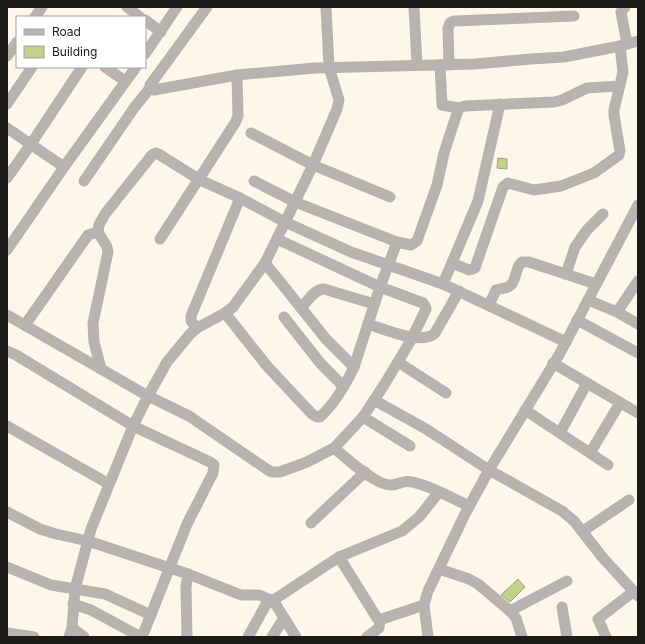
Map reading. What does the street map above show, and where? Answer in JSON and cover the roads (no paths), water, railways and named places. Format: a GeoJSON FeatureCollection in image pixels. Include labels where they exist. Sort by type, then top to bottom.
{"type":"FeatureCollection","features":[{"type":"Feature","properties":{"kind":"street"},"geometry":{"type":"LineString","coordinates":[[36,16],[42,7]]}},
{"type":"Feature","properties":{"kind":"street"},"geometry":{"type":"LineString","coordinates":[[127,7],[139,16]]}},
{"type":"Feature","properties":{"kind":"street"},"geometry":{"type":"LineString","coordinates":[[146,53],[177,7]]}},
{"type":"Feature","properties":{"kind":"street"},"geometry":{"type":"LineString","coordinates":[[84,181],[134,108],[150,88],[150,85],[207,7]]}},
{"type":"Feature","properties":{"kind":"street"},"geometry":{"type":"LineString","coordinates":[[84,637],[70,632],[75,589],[88,541],[109,484],[133,426],[167,362],[197,328],[233,307],[265,263],[313,165],[339,103],[329,67],[326,7]]}},
{"type":"Feature","properties":{"kind":"street"},"geometry":{"type":"LineString","coordinates":[[414,7],[417,65]]}},
{"type":"Feature","properties":{"kind":"street"},"geometry":{"type":"LineString","coordinates":[[452,263],[469,270],[475,268],[502,187],[508,182],[534,190],[561,186],[594,172],[619,154],[620,151],[614,110],[628,44],[621,12],[625,7]]}},
{"type":"Feature","properties":{"kind":"street"},"geometry":{"type":"LineString","coordinates":[[574,16],[561,12],[454,21],[448,28],[442,105],[460,108],[465,106],[554,102],[588,88],[619,86]]}},
{"type":"Feature","properties":{"kind":"street"},"geometry":{"type":"LineString","coordinates":[[146,21],[161,32]]}},
{"type":"Feature","properties":{"kind":"street"},"geometry":{"type":"LineString","coordinates":[[7,56],[16,43]]}},
{"type":"Feature","properties":{"kind":"street"},"geometry":{"type":"LineString","coordinates":[[150,88],[154,90],[237,74],[329,67],[475,64],[564,57],[628,44]]}},
{"type":"Feature","properties":{"kind":"street"},"geometry":{"type":"LineString","coordinates":[[7,104],[31,68]]}},
{"type":"Feature","properties":{"kind":"street"},"geometry":{"type":"LineString","coordinates":[[7,178],[81,68]]}},
{"type":"Feature","properties":{"kind":"street"},"geometry":{"type":"LineString","coordinates":[[106,68],[126,81]]}},
{"type":"Feature","properties":{"kind":"street"},"geometry":{"type":"LineString","coordinates":[[7,250],[64,167],[135,68]]}},
{"type":"Feature","properties":{"kind":"street"},"geometry":{"type":"LineString","coordinates":[[160,239],[235,123],[238,116],[237,74]]}},
{"type":"Feature","properties":{"kind":"street"},"geometry":{"type":"LineString","coordinates":[[443,284],[478,201],[500,104]]}},
{"type":"Feature","properties":{"kind":"street"},"geometry":{"type":"LineString","coordinates":[[254,181],[295,202],[397,242],[411,245],[417,242],[437,185],[444,153],[458,110],[460,108]]}},
{"type":"Feature","properties":{"kind":"street"},"geometry":{"type":"LineString","coordinates":[[7,128],[64,167]]}},
{"type":"Feature","properties":{"kind":"street"},"geometry":{"type":"LineString","coordinates":[[251,133],[313,165],[390,197]]}},
{"type":"Feature","properties":{"kind":"street"},"geometry":{"type":"LineString","coordinates":[[101,369],[94,342],[93,323],[108,252],[107,247],[98,232],[99,225],[105,214],[154,154],[160,155],[199,179],[240,198],[285,222],[352,252],[443,284],[566,342]]}},
{"type":"Feature","properties":{"kind":"street"},"geometry":{"type":"LineString","coordinates":[[197,328],[191,321],[191,316],[240,198]]}},
{"type":"Feature","properties":{"kind":"street"},"geometry":{"type":"LineString","coordinates":[[428,637],[424,605],[428,591],[469,506],[566,342],[638,205]]}},
{"type":"Feature","properties":{"kind":"street"},"geometry":{"type":"LineString","coordinates":[[566,274],[575,247],[587,230],[603,214]]}},
{"type":"Feature","properties":{"kind":"street"},"geometry":{"type":"LineString","coordinates":[[25,325],[88,235],[98,232]]}},
{"type":"Feature","properties":{"kind":"street"},"geometry":{"type":"LineString","coordinates":[[7,315],[148,396],[189,416],[272,472],[280,472],[307,462],[334,448],[362,417],[412,338],[425,313],[426,306],[423,303],[380,287],[277,239]]}},
{"type":"Feature","properties":{"kind":"street"},"geometry":{"type":"LineString","coordinates":[[225,313],[267,366],[312,414],[317,417],[320,416],[324,413],[343,386],[354,367],[374,304],[397,242]]}},
{"type":"Feature","properties":{"kind":"street"},"geometry":{"type":"LineString","coordinates":[[489,306],[496,290],[507,288],[512,284],[519,265],[522,262],[528,262],[596,284]]}},
{"type":"Feature","properties":{"kind":"street"},"geometry":{"type":"LineString","coordinates":[[265,263],[326,339],[354,367]]}},
{"type":"Feature","properties":{"kind":"street"},"geometry":{"type":"LineString","coordinates":[[617,312],[638,281]]}},
{"type":"Feature","properties":{"kind":"street"},"geometry":{"type":"LineString","coordinates":[[301,308],[314,293],[320,289],[374,304]]}},
{"type":"Feature","properties":{"kind":"street"},"geometry":{"type":"LineString","coordinates":[[368,324],[412,338],[434,335],[459,291]]}},
{"type":"Feature","properties":{"kind":"street"},"geometry":{"type":"LineString","coordinates":[[588,300],[617,312],[638,324]]}},
{"type":"Feature","properties":{"kind":"street"},"geometry":{"type":"LineString","coordinates":[[284,317],[321,364],[343,386]]}},
{"type":"Feature","properties":{"kind":"street"},"geometry":{"type":"LineString","coordinates":[[577,320],[638,353]]}},
{"type":"Feature","properties":{"kind":"street"},"geometry":{"type":"LineString","coordinates":[[7,351],[133,426],[214,465],[212,473],[187,524],[142,637],[90,610],[73,604]]}},
{"type":"Feature","properties":{"kind":"street"},"geometry":{"type":"LineString","coordinates":[[398,362],[446,393]]}},
{"type":"Feature","properties":{"kind":"street"},"geometry":{"type":"LineString","coordinates":[[553,363],[638,413]]}},
{"type":"Feature","properties":{"kind":"street"},"geometry":{"type":"LineString","coordinates":[[560,432],[587,383]]}},
{"type":"Feature","properties":{"kind":"street"},"geometry":{"type":"LineString","coordinates":[[374,400],[433,433],[489,470],[562,511],[574,521],[603,558],[636,594],[598,619],[606,637]]}},
{"type":"Feature","properties":{"kind":"street"},"geometry":{"type":"LineString","coordinates":[[590,453],[620,403]]}},
{"type":"Feature","properties":{"kind":"street"},"geometry":{"type":"LineString","coordinates":[[525,410],[608,464]]}},
{"type":"Feature","properties":{"kind":"street"},"geometry":{"type":"LineString","coordinates":[[362,417],[410,446]]}},
{"type":"Feature","properties":{"kind":"street"},"geometry":{"type":"LineString","coordinates":[[7,426],[109,484]]}},
{"type":"Feature","properties":{"kind":"street"},"geometry":{"type":"LineString","coordinates":[[334,448],[374,480],[384,484],[394,485],[405,481],[411,481],[469,506]]}},
{"type":"Feature","properties":{"kind":"street"},"geometry":{"type":"LineString","coordinates":[[311,523],[365,472]]}},
{"type":"Feature","properties":{"kind":"street"},"geometry":{"type":"LineString","coordinates":[[248,637],[271,600],[339,557],[386,538],[408,527],[419,517],[439,492]]}},
{"type":"Feature","properties":{"kind":"street"},"geometry":{"type":"LineString","coordinates":[[583,531],[629,500]]}},
{"type":"Feature","properties":{"kind":"street"},"geometry":{"type":"LineString","coordinates":[[7,512],[40,530],[88,541],[188,574],[241,595],[259,595],[271,600],[296,637]]}},
{"type":"Feature","properties":{"kind":"street"},"geometry":{"type":"LineString","coordinates":[[339,557],[377,618],[382,619],[424,605]]}},
{"type":"Feature","properties":{"kind":"street"},"geometry":{"type":"LineString","coordinates":[[7,567],[51,585],[105,594],[151,615]]}},
{"type":"Feature","properties":{"kind":"street"},"geometry":{"type":"LineString","coordinates":[[439,569],[469,579],[478,584],[510,611],[516,618],[522,637]]}},
{"type":"Feature","properties":{"kind":"street"},"geometry":{"type":"LineString","coordinates":[[188,574],[186,587],[188,637]]}},
{"type":"Feature","properties":{"kind":"street"},"geometry":{"type":"LineString","coordinates":[[510,611],[567,581]]}},
{"type":"Feature","properties":{"kind":"street"},"geometry":{"type":"LineString","coordinates":[[562,607],[567,637]]}},
{"type":"Feature","properties":{"kind":"street"},"geometry":{"type":"LineString","coordinates":[[272,637],[284,618]]}},
{"type":"Feature","properties":{"kind":"street"},"geometry":{"type":"LineString","coordinates":[[367,637],[379,628],[380,619]]}},
{"type":"Feature","properties":{"kind":"street"},"geometry":{"type":"LineString","coordinates":[[7,634],[34,637]]}}]}
